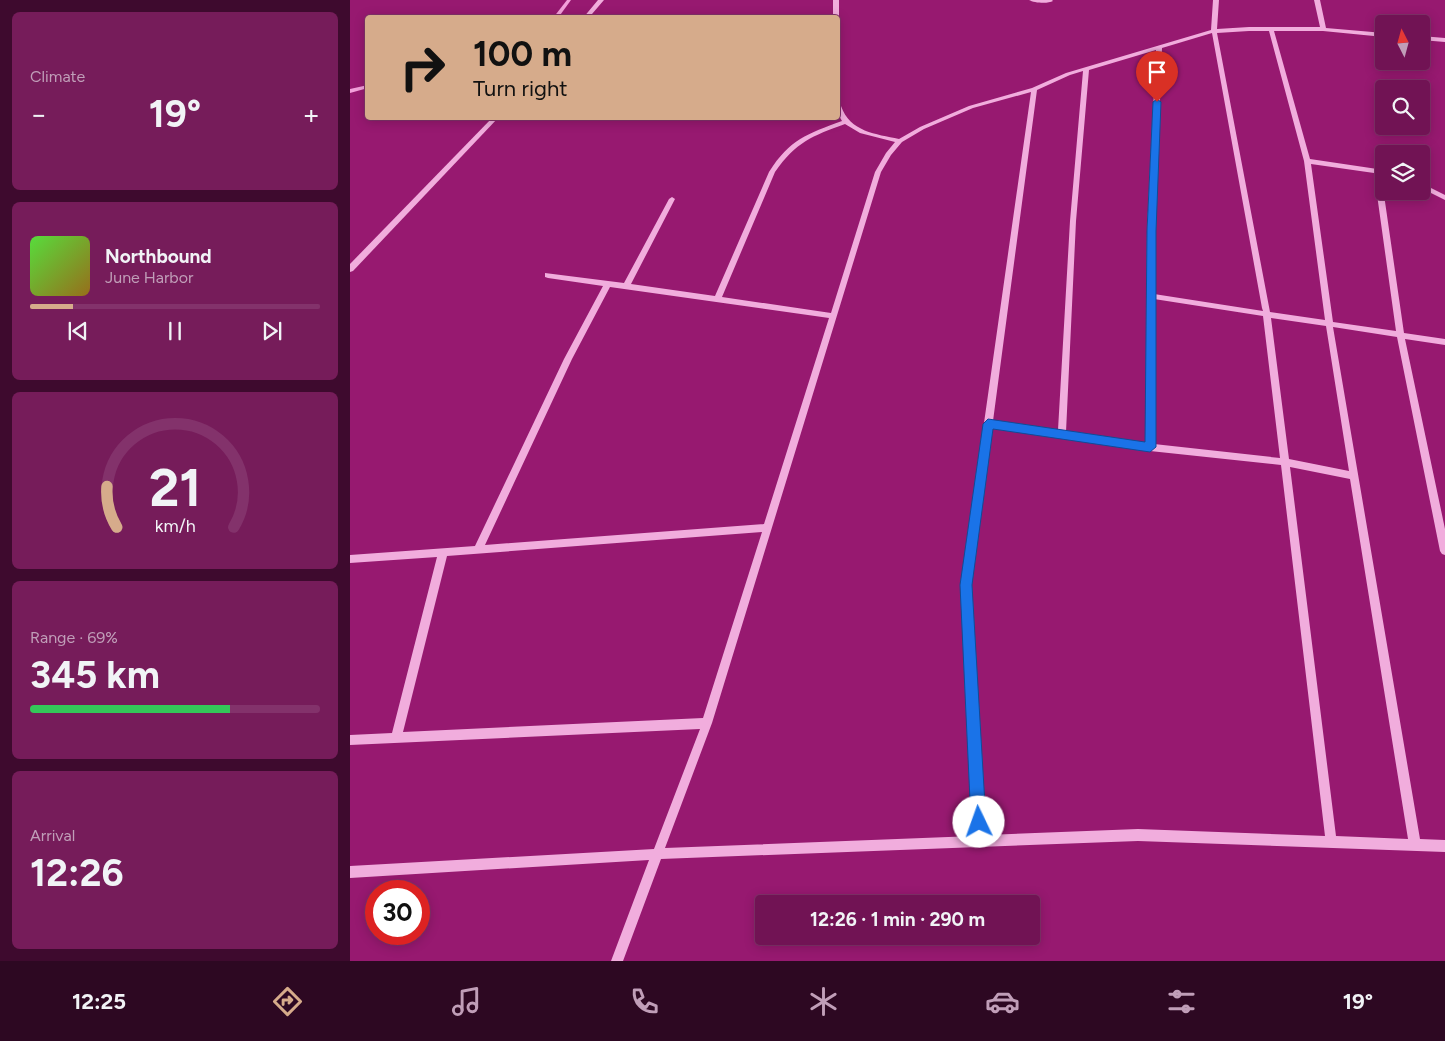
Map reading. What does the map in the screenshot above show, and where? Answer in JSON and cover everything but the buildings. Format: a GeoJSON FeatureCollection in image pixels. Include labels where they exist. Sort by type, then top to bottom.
{"type":"FeatureCollection","features":[{"type":"Feature","properties":{"kind":"street"},"geometry":{"type":"LineString","coordinates":[[587,15],[601,0]]}},
{"type":"Feature","properties":{"kind":"street"},"geometry":{"type":"LineString","coordinates":[[836,0],[836,15]]}},
{"type":"Feature","properties":{"kind":"street"},"geometry":{"type":"LineString","coordinates":[[1032,0],[1050,2]]}},
{"type":"Feature","properties":{"kind":"street"},"geometry":{"type":"LineString","coordinates":[[1216,0],[1214,31],[1267,315],[1331,842]]}},
{"type":"Feature","properties":{"kind":"street"},"geometry":{"type":"LineString","coordinates":[[1316,0],[1323,29]]}},
{"type":"Feature","properties":{"kind":"street"},"geometry":{"type":"LineString","coordinates":[[1271,29],[1307,161],[1329,324],[1415,845]]}},
{"type":"Feature","properties":{"kind":"street"},"geometry":{"type":"LineString","coordinates":[[617,961],[707,723],[878,172],[888,154],[900,141],[922,128],[971,107],[1034,89],[1068,74],[1214,31],[1323,29],[1375,34]]}},
{"type":"Feature","properties":{"kind":"street"},"geometry":{"type":"LineString","coordinates":[[1430,39],[1445,40]]}},
{"type":"Feature","properties":{"kind":"street"},"geometry":{"type":"LineString","coordinates":[[1150,447],[1151,231],[1159,47]]}},
{"type":"Feature","properties":{"kind":"street"},"geometry":{"type":"LineString","coordinates":[[1062,435],[1073,221],[1086,69]]}},
{"type":"Feature","properties":{"kind":"street"},"geometry":{"type":"LineString","coordinates":[[980,842],[966,585],[1034,89]]}},
{"type":"Feature","properties":{"kind":"street"},"geometry":{"type":"LineString","coordinates":[[840,114],[845,122],[854,128],[900,141]]}},
{"type":"Feature","properties":{"kind":"street"},"geometry":{"type":"LineString","coordinates":[[350,269],[493,120]]}},
{"type":"Feature","properties":{"kind":"street"},"geometry":{"type":"LineString","coordinates":[[717,300],[772,172],[784,154],[802,139],[845,122]]}},
{"type":"Feature","properties":{"kind":"street"},"geometry":{"type":"LineString","coordinates":[[1307,161],[1375,170]]}},
{"type":"Feature","properties":{"kind":"street"},"geometry":{"type":"LineString","coordinates":[[1430,190],[1445,198]]}},
{"type":"Feature","properties":{"kind":"street"},"geometry":{"type":"LineString","coordinates":[[626,287],[672,199]]}},
{"type":"Feature","properties":{"kind":"street"},"geometry":{"type":"LineString","coordinates":[[1384,200],[1401,336],[1445,551]]}},
{"type":"Feature","properties":{"kind":"street"},"geometry":{"type":"LineString","coordinates":[[548,275],[834,316]]}},
{"type":"Feature","properties":{"kind":"street"},"geometry":{"type":"LineString","coordinates":[[478,550],[568,359],[608,284]]}},
{"type":"Feature","properties":{"kind":"street"},"geometry":{"type":"LineString","coordinates":[[1151,296],[1445,342]]}},
{"type":"Feature","properties":{"kind":"street"},"geometry":{"type":"LineString","coordinates":[[988,424],[1150,447],[1284,462],[1354,476]]}},
{"type":"Feature","properties":{"kind":"street"},"geometry":{"type":"LineString","coordinates":[[350,559],[768,528]]}},
{"type":"Feature","properties":{"kind":"street"},"geometry":{"type":"LineString","coordinates":[[396,738],[443,552]]}},
{"type":"Feature","properties":{"kind":"street"},"geometry":{"type":"LineString","coordinates":[[350,740],[707,723]]}},
{"type":"Feature","properties":{"kind":"street"},"geometry":{"type":"LineString","coordinates":[[350,872],[656,854],[1138,835],[1445,846]]}},
{"type":"Feature","properties":{"kind":"waterway"},"geometry":{"type":"LineString","coordinates":[[557,15],[569,0]]}},
{"type":"Feature","properties":{"kind":"waterway"},"geometry":{"type":"LineString","coordinates":[[350,91],[365,87]]}},
{"type":"Feature","properties":{"kind":"route"},"geometry":{"type":"LineString","coordinates":[[979,822],[966,585],[988,424],[1150,447],[1151,231],[1157,102]]}}]}
